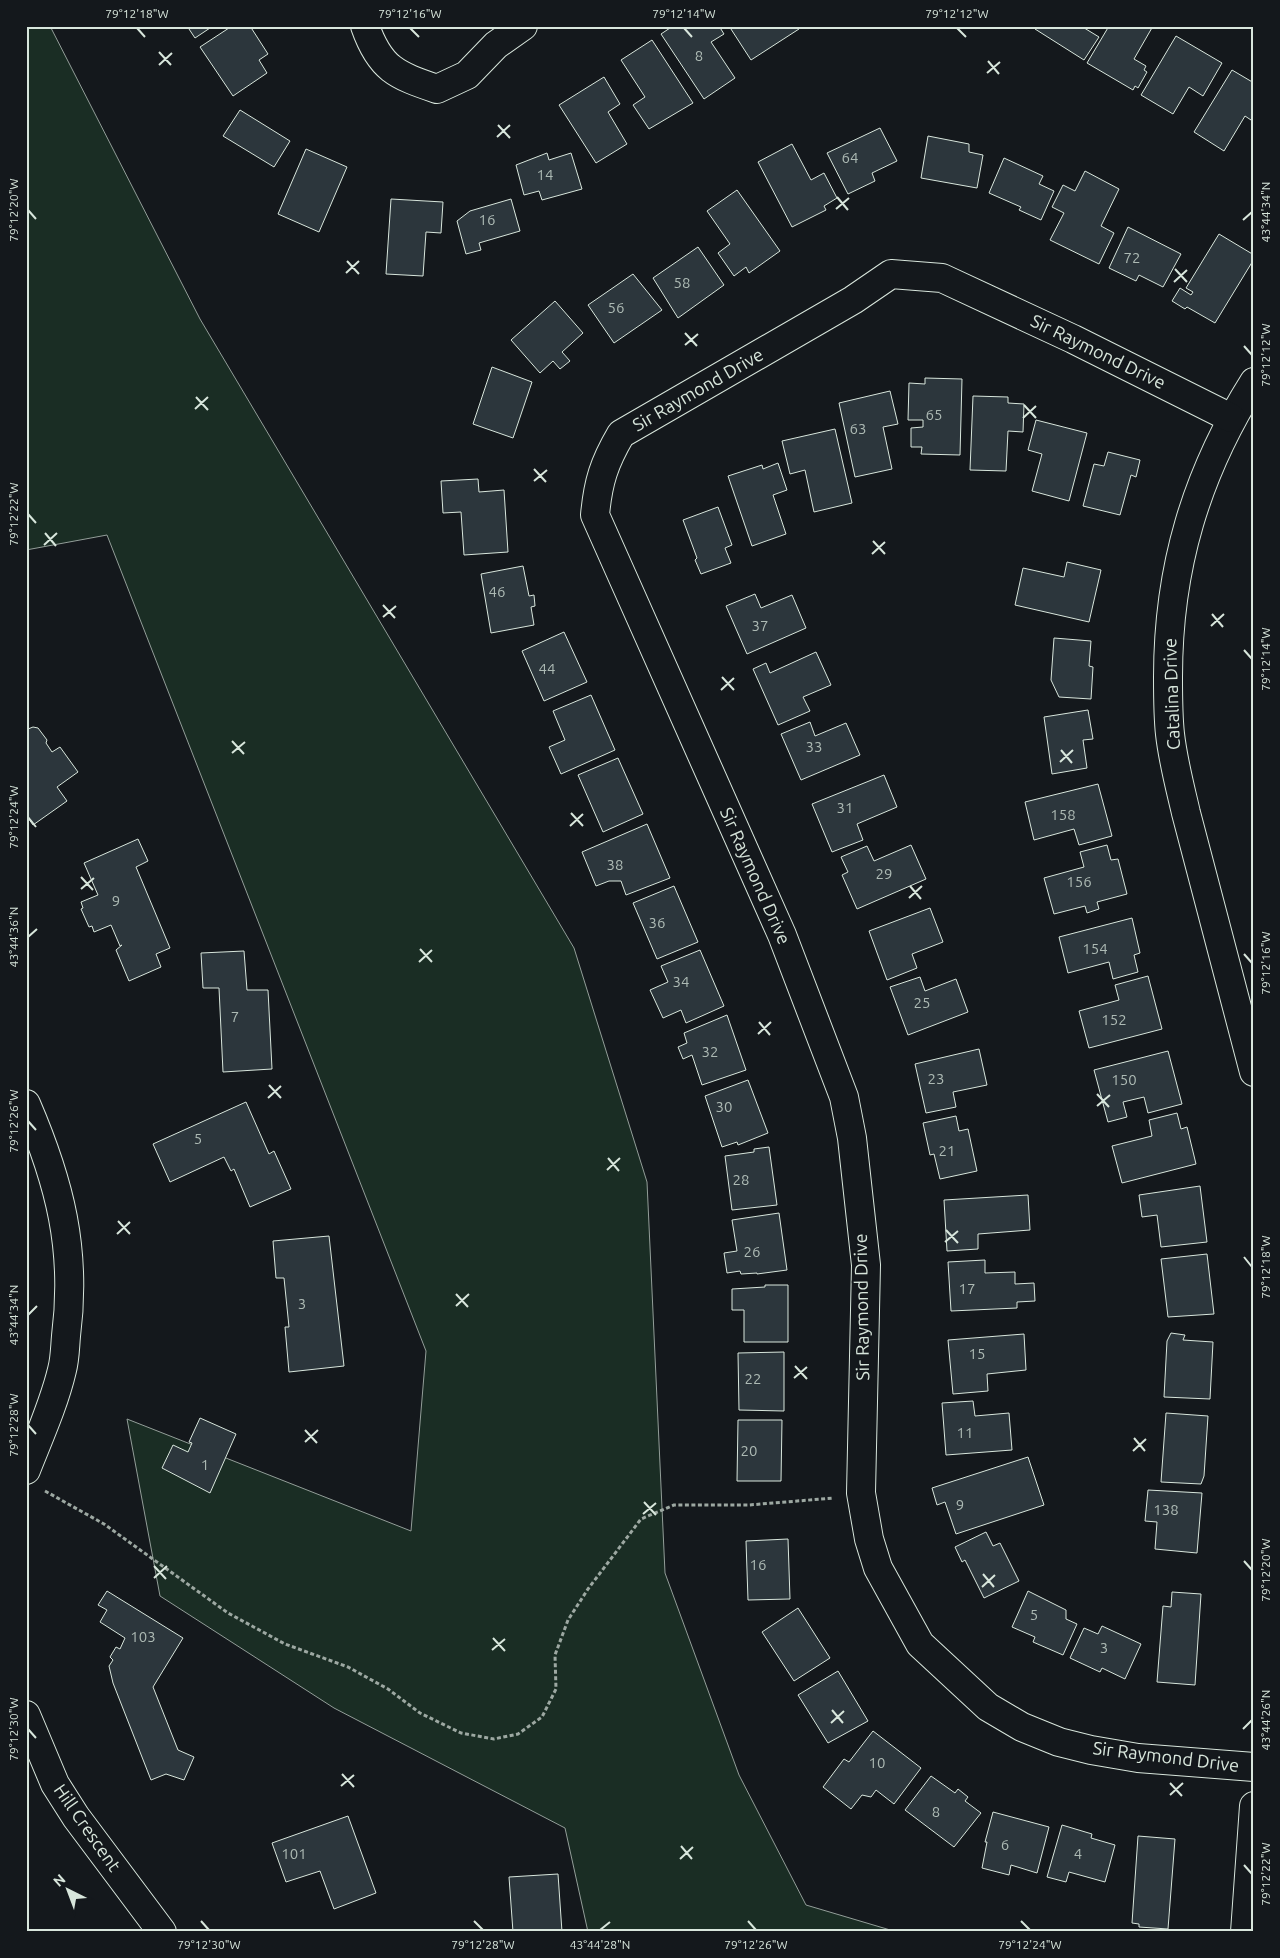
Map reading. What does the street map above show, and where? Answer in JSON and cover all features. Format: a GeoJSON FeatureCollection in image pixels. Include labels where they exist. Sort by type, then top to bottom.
{"type":"FeatureCollection","features":[{"type":"Feature","properties":{"kind":"street"},"geometry":{"type":"LineString","coordinates":[[364,26],[373,49],[391,69],[437,89],[468,75],[496,45],[523,26]]}},
{"type":"Feature","properties":{"kind":"street","name":"Sir Raymond Drive"},"geometry":{"type":"LineString","coordinates":[[1232,418],[1073,339],[942,278],[891,274],[853,300],[621,434],[606,459],[598,484],[595,515],[782,935],[844,1097],[852,1138],[866,1264],[861,1493],[869,1539],[878,1568],[920,1644],[988,1708],[1022,1727],[1059,1742],[1091,1750],[1138,1758],[1254,1767]]}},
{"type":"Feature","properties":{"kind":"street","name":"Catalina Drive"},"geometry":{"type":"LineString","coordinates":[[1254,382],[1232,418],[1194,505],[1182,546],[1170,611],[1168,693],[1170,734],[1186,813],[1254,1072]]}},
{"type":"Feature","properties":{"kind":"street"},"geometry":{"type":"LineString","coordinates":[[26,1104],[47,1152],[59,1197],[68,1244],[70,1304],[62,1369],[43,1428],[26,1470]]}},
{"type":"Feature","properties":{"kind":"street","name":"Hill Crescent"},"geometry":{"type":"LineString","coordinates":[[26,1716],[55,1784],[76,1817],[162,1932]]}},
{"type":"Feature","properties":{"kind":"street"},"geometry":{"type":"LineString","coordinates":[[1246,1932],[1254,1806]]}},
{"type":"Feature","properties":{"kind":"path"},"geometry":{"type":"LineString","coordinates":[[44,1490],[104,1524],[228,1613],[285,1644],[348,1667],[388,1689],[420,1713],[461,1734],[494,1739],[518,1734],[542,1717],[556,1689],[555,1655],[568,1620],[588,1590],[641,1520],[674,1505],[802,1501],[861,1493]]}},
{"type":"Feature","properties":{"kind":"green space"},"geometry":{"type":"Polygon","coordinates":[[[26,26],[50,26],[200,319],[574,948],[647,1182],[665,1573],[739,1775],[806,1905],[897,1932],[588,1932],[565,1828],[334,1708],[160,1596],[127,1419],[411,1531],[426,1351],[107,535],[26,550],[26,26]]]}},
{"type":"Feature","properties":{"kind":"building"},"geometry":{"type":"Polygon","coordinates":[[[187,26],[213,26],[195,38],[187,26]]]}},
{"type":"Feature","properties":{"kind":"building"},"geometry":{"type":"Polygon","coordinates":[[[232,26],[250,26],[268,54],[259,60],[267,73],[233,96],[200,47],[232,26]]]}},
{"type":"Feature","properties":{"kind":"building"},"geometry":{"type":"Polygon","coordinates":[[[673,26],[719,26],[724,34],[711,42],[735,78],[704,99],[661,34],[673,26]]]}},
{"type":"Feature","properties":{"kind":"building"},"geometry":{"type":"Polygon","coordinates":[[[729,26],[798,26],[799,29],[751,60],[729,26]]]}},
{"type":"Feature","properties":{"kind":"building"},"geometry":{"type":"Polygon","coordinates":[[[1037,26],[1081,26],[1099,37],[1084,60],[1035,29],[1037,26]]]}},
{"type":"Feature","properties":{"kind":"building"},"geometry":{"type":"Polygon","coordinates":[[[1109,26],[1153,26],[1134,59],[1146,66],[1144,70],[1147,72],[1138,88],[1135,86],[1133,90],[1087,63],[1109,26]]]}},
{"type":"Feature","properties":{"kind":"building"},"geometry":{"type":"Polygon","coordinates":[[[1176,36],[1222,63],[1203,96],[1189,87],[1173,114],[1141,95],[1176,36]]]}},
{"type":"Feature","properties":{"kind":"building"},"geometry":{"type":"Polygon","coordinates":[[[652,40],[693,103],[649,129],[633,105],[645,97],[621,60],[652,40]]]}},
{"type":"Feature","properties":{"kind":"building"},"geometry":{"type":"Polygon","coordinates":[[[1232,70],[1254,83],[1254,122],[1245,116],[1224,151],[1194,132],[1232,70]]]}},
{"type":"Feature","properties":{"kind":"building"},"geometry":{"type":"Polygon","coordinates":[[[604,77],[620,104],[608,112],[627,144],[596,163],[559,105],[604,77]]]}},
{"type":"Feature","properties":{"kind":"building"},"geometry":{"type":"Polygon","coordinates":[[[240,110],[290,141],[274,167],[223,136],[240,110]]]}},
{"type":"Feature","properties":{"kind":"building"},"geometry":{"type":"Polygon","coordinates":[[[880,128],[897,161],[872,173],[875,181],[848,194],[827,153],[880,128]]]}},
{"type":"Feature","properties":{"kind":"building"},"geometry":{"type":"Polygon","coordinates":[[[928,136],[969,144],[969,152],[983,155],[977,188],[921,178],[928,136]]]}},
{"type":"Feature","properties":{"kind":"building"},"geometry":{"type":"Polygon","coordinates":[[[792,144],[811,180],[824,173],[837,198],[824,206],[826,210],[792,227],[758,162],[792,144]]]}},
{"type":"Feature","properties":{"kind":"building"},"geometry":{"type":"Polygon","coordinates":[[[306,149],[347,167],[319,232],[278,214],[306,149]]]}},
{"type":"Feature","properties":{"kind":"building"},"geometry":{"type":"Polygon","coordinates":[[[547,153],[549,160],[571,153],[582,189],[542,200],[539,191],[524,195],[516,165],[547,153]]]}},
{"type":"Feature","properties":{"kind":"building"},"geometry":{"type":"Polygon","coordinates":[[[1004,158],[1043,176],[1039,184],[1054,191],[1041,220],[1019,210],[1021,207],[989,193],[1004,158]]]}},
{"type":"Feature","properties":{"kind":"building"},"geometry":{"type":"Polygon","coordinates":[[[1085,171],[1119,189],[1101,226],[1114,233],[1099,264],[1050,240],[1064,213],[1052,207],[1063,185],[1075,191],[1085,171]]]}},
{"type":"Feature","properties":{"kind":"building"},"geometry":{"type":"Polygon","coordinates":[[[737,190],[780,251],[749,273],[746,267],[734,276],[718,253],[730,244],[707,211],[737,190]]]}},
{"type":"Feature","properties":{"kind":"building"},"geometry":{"type":"Polygon","coordinates":[[[391,199],[443,202],[441,233],[426,232],[423,276],[386,274],[391,199]]]}},
{"type":"Feature","properties":{"kind":"building"},"geometry":{"type":"Polygon","coordinates":[[[511,199],[520,231],[479,243],[481,250],[466,254],[457,221],[470,211],[511,199]]]}},
{"type":"Feature","properties":{"kind":"building"},"geometry":{"type":"Polygon","coordinates":[[[1128,227],[1181,254],[1163,287],[1139,275],[1136,281],[1109,268],[1128,227]]]}},
{"type":"Feature","properties":{"kind":"building"},"geometry":{"type":"Polygon","coordinates":[[[1219,234],[1254,255],[1254,259],[1215,323],[1172,301],[1180,288],[1191,295],[1193,292],[1186,288],[1219,234]]]}},
{"type":"Feature","properties":{"kind":"building"},"geometry":{"type":"Polygon","coordinates":[[[698,247],[724,285],[678,318],[653,278],[698,247]]]}},
{"type":"Feature","properties":{"kind":"building"},"geometry":{"type":"Polygon","coordinates":[[[633,274],[662,310],[614,343],[588,305],[633,274]]]}},
{"type":"Feature","properties":{"kind":"building"},"geometry":{"type":"Polygon","coordinates":[[[555,301],[583,333],[562,352],[570,361],[560,369],[553,361],[540,373],[511,340],[555,301]]]}},
{"type":"Feature","properties":{"kind":"building"},"geometry":{"type":"Polygon","coordinates":[[[492,367],[532,382],[513,438],[473,424],[492,367]]]}},
{"type":"Feature","properties":{"kind":"building"},"geometry":{"type":"Polygon","coordinates":[[[925,378],[962,379],[960,455],[921,454],[922,447],[911,447],[911,428],[923,427],[923,420],[908,420],[909,383],[925,384],[925,378]]]}},
{"type":"Feature","properties":{"kind":"building"},"geometry":{"type":"Polygon","coordinates":[[[890,391],[898,424],[883,427],[892,469],[855,477],[839,403],[890,391]]]}},
{"type":"Feature","properties":{"kind":"building"},"geometry":{"type":"Polygon","coordinates":[[[973,396],[1008,397],[1008,403],[1024,404],[1023,432],[1008,431],[1006,471],[970,470],[973,396]]]}},
{"type":"Feature","properties":{"kind":"building"},"geometry":{"type":"Polygon","coordinates":[[[1036,420],[1087,433],[1069,501],[1032,491],[1042,454],[1028,450],[1036,420]]]}},
{"type":"Feature","properties":{"kind":"building"},"geometry":{"type":"Polygon","coordinates":[[[835,429],[852,503],[814,512],[805,470],[790,474],[782,441],[835,429]]]}},
{"type":"Feature","properties":{"kind":"building"},"geometry":{"type":"Polygon","coordinates":[[[1108,452],[1140,460],[1136,477],[1131,475],[1120,515],[1083,506],[1094,464],[1104,466],[1108,452]]]}},
{"type":"Feature","properties":{"kind":"building"},"geometry":{"type":"Polygon","coordinates":[[[778,463],[787,490],[773,495],[786,534],[752,546],[728,476],[762,465],[763,469],[778,463]]]}},
{"type":"Feature","properties":{"kind":"building"},"geometry":{"type":"Polygon","coordinates":[[[478,479],[479,492],[504,490],[508,552],[464,555],[461,512],[443,513],[441,481],[478,479]]]}},
{"type":"Feature","properties":{"kind":"building"},"geometry":{"type":"Polygon","coordinates":[[[718,507],[732,545],[725,548],[731,563],[701,574],[683,520],[718,507]]]}},
{"type":"Feature","properties":{"kind":"building"},"geometry":{"type":"Polygon","coordinates":[[[1067,562],[1101,570],[1089,622],[1015,605],[1023,568],[1064,577],[1067,562]]]}},
{"type":"Feature","properties":{"kind":"building"},"geometry":{"type":"Polygon","coordinates":[[[523,566],[529,596],[534,595],[535,606],[531,607],[534,625],[491,633],[481,574],[523,566]]]}},
{"type":"Feature","properties":{"kind":"building"},"geometry":{"type":"Polygon","coordinates":[[[755,594],[761,608],[792,595],[806,628],[747,654],[726,606],[755,594]]]}},
{"type":"Feature","properties":{"kind":"building"},"geometry":{"type":"Polygon","coordinates":[[[564,632],[587,682],[544,701],[522,651],[564,632]]]}},
{"type":"Feature","properties":{"kind":"building"},"geometry":{"type":"Polygon","coordinates":[[[1054,638],[1091,641],[1089,666],[1093,667],[1091,699],[1059,697],[1051,680],[1054,638]]]}},
{"type":"Feature","properties":{"kind":"building"},"geometry":{"type":"Polygon","coordinates":[[[816,652],[831,685],[803,697],[810,711],[778,725],[753,669],[766,663],[770,673],[816,652]]]}},
{"type":"Feature","properties":{"kind":"building"},"geometry":{"type":"Polygon","coordinates":[[[591,695],[615,750],[561,774],[549,747],[565,740],[553,711],[591,695]]]}},
{"type":"Feature","properties":{"kind":"building"},"geometry":{"type":"Polygon","coordinates":[[[1088,710],[1093,739],[1083,740],[1087,768],[1052,774],[1044,717],[1088,710]]]}},
{"type":"Feature","properties":{"kind":"building"},"geometry":{"type":"Polygon","coordinates":[[[810,722],[815,736],[846,723],[860,755],[801,780],[781,734],[810,722]]]}},
{"type":"Feature","properties":{"kind":"building"},"geometry":{"type":"Polygon","coordinates":[[[26,727],[28,729],[38,728],[47,740],[46,743],[52,752],[60,747],[78,772],[57,787],[67,801],[33,825],[26,815],[26,727]]]}},
{"type":"Feature","properties":{"kind":"building"},"geometry":{"type":"Polygon","coordinates":[[[618,758],[643,814],[603,832],[578,775],[618,758]]]}},
{"type":"Feature","properties":{"kind":"building"},"geometry":{"type":"Polygon","coordinates":[[[884,775],[897,807],[857,824],[863,840],[832,852],[812,804],[884,775]]]}},
{"type":"Feature","properties":{"kind":"building"},"geometry":{"type":"Polygon","coordinates":[[[1098,784],[1112,836],[1079,845],[1074,829],[1034,840],[1025,802],[1098,784]]]}},
{"type":"Feature","properties":{"kind":"building"},"geometry":{"type":"Polygon","coordinates":[[[647,824],[670,878],[626,895],[621,881],[609,881],[596,886],[582,852],[647,824]]]}},
{"type":"Feature","properties":{"kind":"building"},"geometry":{"type":"Polygon","coordinates":[[[138,839],[148,861],[136,867],[170,948],[156,954],[161,967],[129,981],[116,950],[122,945],[120,946],[111,925],[94,932],[92,926],[89,927],[81,909],[83,908],[81,902],[98,895],[84,863],[138,839]]]}},
{"type":"Feature","properties":{"kind":"building"},"geometry":{"type":"Polygon","coordinates":[[[911,845],[926,879],[857,909],[842,875],[848,872],[841,857],[867,846],[874,861],[911,845]]]}},
{"type":"Feature","properties":{"kind":"building"},"geometry":{"type":"Polygon","coordinates":[[[1107,845],[1111,860],[1118,859],[1127,894],[1097,902],[1099,909],[1087,913],[1085,906],[1054,914],[1044,878],[1084,867],[1080,852],[1107,845]]]}},
{"type":"Feature","properties":{"kind":"building"},"geometry":{"type":"Polygon","coordinates":[[[674,886],[698,942],[657,959],[633,903],[674,886]]]}},
{"type":"Feature","properties":{"kind":"building"},"geometry":{"type":"Polygon","coordinates":[[[930,908],[943,942],[912,954],[917,968],[887,980],[869,931],[930,908]]]}},
{"type":"Feature","properties":{"kind":"building"},"geometry":{"type":"Polygon","coordinates":[[[1132,918],[1140,953],[1134,955],[1138,972],[1113,979],[1109,962],[1068,973],[1059,937],[1132,918]]]}},
{"type":"Feature","properties":{"kind":"building"},"geometry":{"type":"Polygon","coordinates":[[[700,950],[724,1006],[686,1023],[681,1010],[663,1018],[650,990],[668,982],[661,966],[700,950]]]}},
{"type":"Feature","properties":{"kind":"building"},"geometry":{"type":"Polygon","coordinates":[[[244,951],[247,990],[268,990],[272,1069],[223,1072],[219,988],[203,988],[201,953],[244,951]]]}},
{"type":"Feature","properties":{"kind":"building"},"geometry":{"type":"Polygon","coordinates":[[[1148,976],[1162,1029],[1089,1048],[1079,1011],[1119,1000],[1115,985],[1148,976]]]}},
{"type":"Feature","properties":{"kind":"building"},"geometry":{"type":"Polygon","coordinates":[[[920,977],[925,991],[956,979],[968,1012],[908,1035],[890,987],[920,977]]]}},
{"type":"Feature","properties":{"kind":"building"},"geometry":{"type":"Polygon","coordinates":[[[727,1015],[746,1070],[702,1085],[692,1055],[683,1059],[678,1047],[687,1043],[684,1033],[727,1015]]]}},
{"type":"Feature","properties":{"kind":"building"},"geometry":{"type":"Polygon","coordinates":[[[979,1049],[987,1085],[953,1092],[956,1107],[926,1113],[915,1064],[979,1049]]]}},
{"type":"Feature","properties":{"kind":"building"},"geometry":{"type":"Polygon","coordinates":[[[1168,1051],[1182,1104],[1148,1113],[1144,1097],[1123,1102],[1127,1117],[1108,1122],[1094,1070],[1168,1051]]]}},
{"type":"Feature","properties":{"kind":"building"},"geometry":{"type":"Polygon","coordinates":[[[748,1080],[768,1133],[738,1145],[737,1142],[722,1147],[705,1096],[748,1080]]]}},
{"type":"Feature","properties":{"kind":"building"},"geometry":{"type":"Polygon","coordinates":[[[246,1102],[269,1154],[274,1151],[291,1189],[250,1207],[234,1169],[231,1171],[224,1157],[170,1182],[153,1144],[246,1102]]]}},
{"type":"Feature","properties":{"kind":"building"},"geometry":{"type":"Polygon","coordinates":[[[1177,1113],[1181,1129],[1187,1127],[1196,1164],[1122,1183],[1112,1146],[1152,1136],[1149,1120],[1177,1113]]]}},
{"type":"Feature","properties":{"kind":"building"},"geometry":{"type":"Polygon","coordinates":[[[956,1116],[959,1131],[968,1129],[977,1171],[940,1179],[934,1154],[930,1155],[923,1123],[956,1116]]]}},
{"type":"Feature","properties":{"kind":"building"},"geometry":{"type":"Polygon","coordinates":[[[769,1147],[777,1205],[732,1210],[725,1156],[754,1152],[754,1149],[769,1147]]]}},
{"type":"Feature","properties":{"kind":"building"},"geometry":{"type":"Polygon","coordinates":[[[1200,1186],[1207,1242],[1161,1247],[1157,1215],[1142,1217],[1139,1195],[1200,1186]]]}},
{"type":"Feature","properties":{"kind":"building"},"geometry":{"type":"Polygon","coordinates":[[[1028,1195],[1030,1230],[978,1234],[978,1249],[947,1251],[944,1200],[1028,1195]]]}},
{"type":"Feature","properties":{"kind":"building"},"geometry":{"type":"Polygon","coordinates":[[[779,1213],[787,1270],[757,1274],[741,1274],[740,1271],[727,1273],[724,1253],[737,1251],[732,1220],[779,1213]]]}},
{"type":"Feature","properties":{"kind":"building"},"geometry":{"type":"Polygon","coordinates":[[[329,1236],[344,1366],[289,1372],[285,1327],[289,1327],[284,1278],[276,1278],[273,1241],[329,1236]]]}},
{"type":"Feature","properties":{"kind":"building"},"geometry":{"type":"Polygon","coordinates":[[[1207,1254],[1214,1314],[1168,1317],[1161,1259],[1207,1254]]]}},
{"type":"Feature","properties":{"kind":"building"},"geometry":{"type":"Polygon","coordinates":[[[985,1260],[985,1273],[1015,1272],[1015,1284],[1034,1283],[1035,1301],[1017,1302],[1017,1308],[951,1311],[948,1262],[985,1260]]]}},
{"type":"Feature","properties":{"kind":"building"},"geometry":{"type":"Polygon","coordinates":[[[765,1285],[788,1285],[788,1342],[744,1342],[744,1310],[732,1310],[732,1289],[765,1287],[765,1285]]]}},
{"type":"Feature","properties":{"kind":"building"},"geometry":{"type":"Polygon","coordinates":[[[1171,1333],[1185,1335],[1183,1340],[1213,1342],[1210,1399],[1164,1397],[1167,1341],[1171,1333]]]}},
{"type":"Feature","properties":{"kind":"building"},"geometry":{"type":"Polygon","coordinates":[[[1024,1334],[1026,1370],[987,1374],[988,1391],[953,1394],[948,1340],[1024,1334]]]}},
{"type":"Feature","properties":{"kind":"building"},"geometry":{"type":"Polygon","coordinates":[[[784,1352],[784,1411],[739,1410],[738,1353],[784,1352]]]}},
{"type":"Feature","properties":{"kind":"building"},"geometry":{"type":"Polygon","coordinates":[[[973,1401],[975,1416],[1009,1413],[1012,1450],[946,1455],[942,1403],[973,1401]]]}},
{"type":"Feature","properties":{"kind":"building"},"geometry":{"type":"Polygon","coordinates":[[[1166,1413],[1208,1416],[1204,1476],[1201,1484],[1161,1482],[1166,1413]]]}},
{"type":"Feature","properties":{"kind":"building"},"geometry":{"type":"Polygon","coordinates":[[[200,1418],[236,1434],[210,1493],[162,1468],[173,1445],[188,1452],[192,1443],[189,1442],[200,1418]]]}},
{"type":"Feature","properties":{"kind":"building"},"geometry":{"type":"Polygon","coordinates":[[[738,1420],[782,1420],[781,1481],[737,1481],[738,1420]]]}},
{"type":"Feature","properties":{"kind":"building"},"geometry":{"type":"Polygon","coordinates":[[[1028,1457],[1044,1505],[956,1534],[945,1502],[937,1505],[932,1488],[1028,1457]]]}},
{"type":"Feature","properties":{"kind":"building"},"geometry":{"type":"Polygon","coordinates":[[[1148,1490],[1202,1493],[1197,1553],[1155,1549],[1157,1522],[1145,1521],[1148,1490]]]}},
{"type":"Feature","properties":{"kind":"building"},"geometry":{"type":"Polygon","coordinates":[[[986,1532],[993,1546],[1000,1543],[1019,1581],[984,1598],[965,1560],[962,1562],[955,1547],[986,1532]]]}},
{"type":"Feature","properties":{"kind":"building"},"geometry":{"type":"Polygon","coordinates":[[[788,1539],[790,1599],[748,1600],[746,1541],[788,1539]]]}},
{"type":"Feature","properties":{"kind":"building"},"geometry":{"type":"Polygon","coordinates":[[[107,1591],[183,1638],[153,1687],[178,1750],[194,1757],[184,1780],[166,1774],[151,1780],[113,1683],[109,1666],[113,1660],[110,1657],[116,1647],[120,1649],[125,1638],[100,1622],[107,1610],[98,1605],[107,1591]]]}},
{"type":"Feature","properties":{"kind":"building"},"geometry":{"type":"Polygon","coordinates":[[[1028,1591],[1066,1610],[1066,1619],[1077,1624],[1063,1655],[1033,1642],[1035,1637],[1012,1627],[1028,1591]]]}},
{"type":"Feature","properties":{"kind":"building"},"geometry":{"type":"Polygon","coordinates":[[[1172,1592],[1201,1594],[1195,1685],[1157,1682],[1163,1606],[1171,1607],[1172,1592]]]}},
{"type":"Feature","properties":{"kind":"building"},"geometry":{"type":"Polygon","coordinates":[[[798,1608],[830,1658],[794,1681],[762,1632],[798,1608]]]}},
{"type":"Feature","properties":{"kind":"building"},"geometry":{"type":"Polygon","coordinates":[[[1102,1626],[1141,1644],[1125,1679],[1102,1668],[1100,1672],[1070,1658],[1084,1628],[1098,1634],[1102,1626]]]}},
{"type":"Feature","properties":{"kind":"building"},"geometry":{"type":"Polygon","coordinates":[[[838,1671],[868,1721],[828,1743],[798,1695],[838,1671]]]}},
{"type":"Feature","properties":{"kind":"building"},"geometry":{"type":"Polygon","coordinates":[[[873,1731],[921,1768],[894,1804],[876,1790],[871,1797],[862,1795],[851,1809],[823,1787],[844,1759],[849,1762],[873,1731]]]}},
{"type":"Feature","properties":{"kind":"building"},"geometry":{"type":"Polygon","coordinates":[[[931,1776],[955,1793],[958,1789],[968,1797],[965,1801],[981,1813],[954,1847],[905,1810],[931,1776]]]}},
{"type":"Feature","properties":{"kind":"building"},"geometry":{"type":"Polygon","coordinates":[[[993,1812],[1049,1827],[1037,1873],[1011,1865],[1009,1875],[982,1868],[987,1842],[985,1842],[993,1812]]]}},
{"type":"Feature","properties":{"kind":"building"},"geometry":{"type":"Polygon","coordinates":[[[348,1816],[376,1893],[334,1909],[320,1871],[286,1882],[272,1843],[348,1816]]]}},
{"type":"Feature","properties":{"kind":"building"},"geometry":{"type":"Polygon","coordinates":[[[1062,1825],[1092,1834],[1091,1838],[1115,1845],[1105,1882],[1069,1872],[1066,1882],[1047,1877],[1062,1825]]]}},
{"type":"Feature","properties":{"kind":"building"},"geometry":{"type":"Polygon","coordinates":[[[1138,1836],[1175,1839],[1168,1929],[1139,1927],[1139,1924],[1132,1923],[1138,1836]]]}},
{"type":"Feature","properties":{"kind":"building"},"geometry":{"type":"Polygon","coordinates":[[[558,1874],[562,1932],[513,1932],[509,1877],[558,1874]]]}}]}
